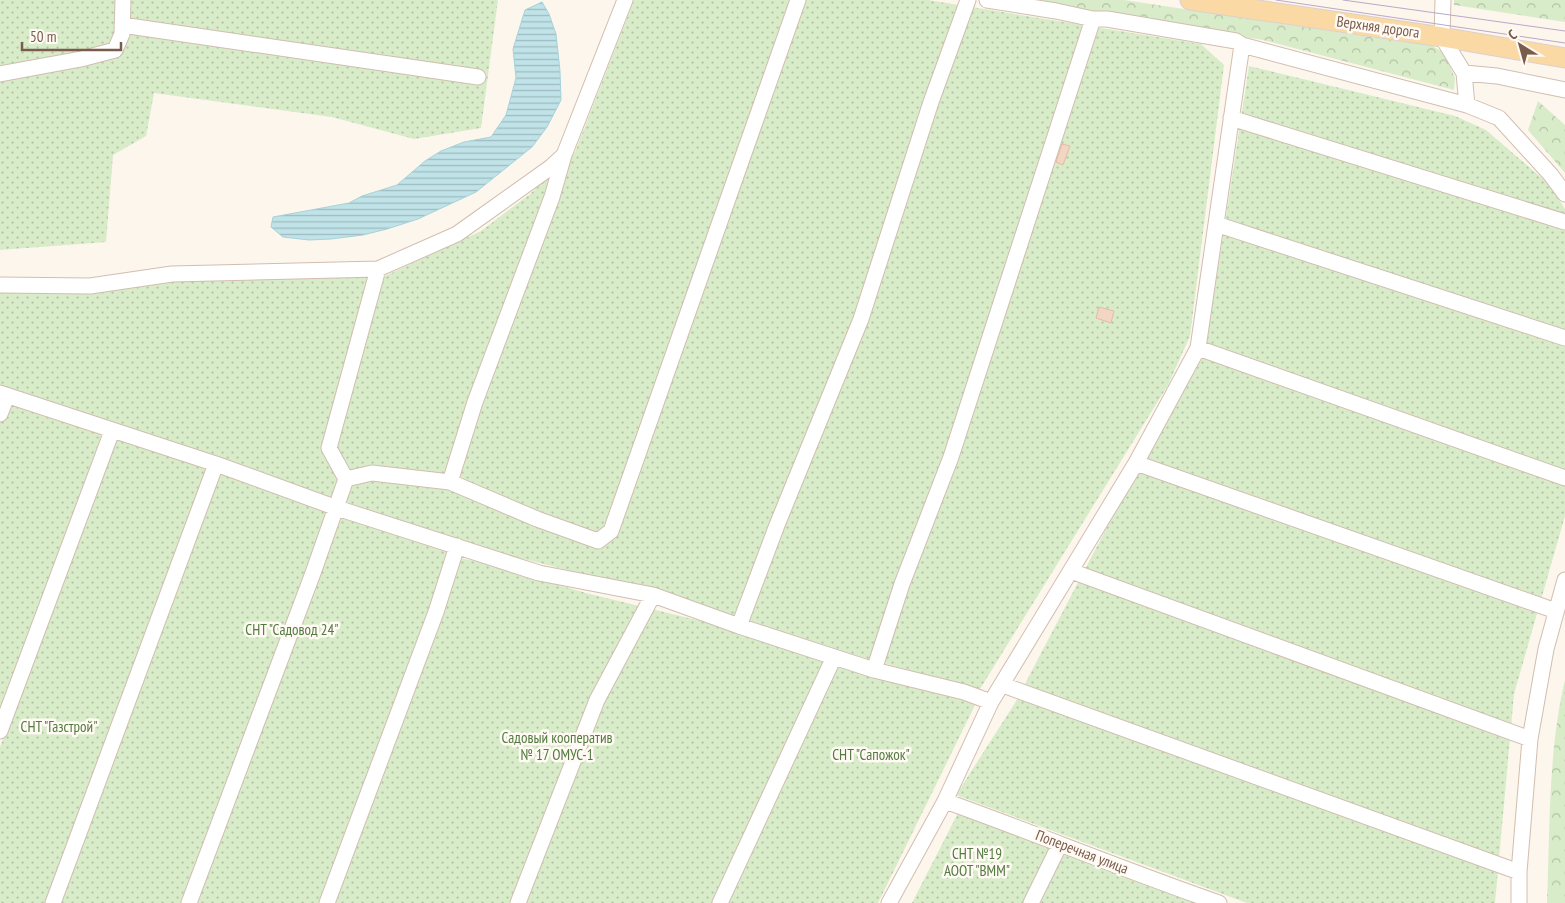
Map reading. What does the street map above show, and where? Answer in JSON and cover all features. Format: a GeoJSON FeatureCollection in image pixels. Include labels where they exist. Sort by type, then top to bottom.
{"type":"FeatureCollection","features":[{"type":"Feature","properties":{"kind":"main road","name":"Верхняя дорога"},"geometry":{"type":"LineString","coordinates":[[1190,0],[1442,37],[1565,58]]}},
{"type":"Feature","properties":{"kind":"street"},"geometry":{"type":"LineString","coordinates":[[0,74],[82,59],[115,50],[122,34],[123,0]]}},
{"type":"Feature","properties":{"kind":"street"},"geometry":{"type":"LineString","coordinates":[[450,482],[476,402],[548,206],[564,155],[625,0]]}},
{"type":"Feature","properties":{"kind":"street"},"geometry":{"type":"LineString","coordinates":[[346,479],[372,473],[450,482],[537,519],[598,540],[611,530],[798,0]]}},
{"type":"Feature","properties":{"kind":"street"},"geometry":{"type":"LineString","coordinates":[[739,626],[777,525],[861,319],[931,102],[968,0]]}},
{"type":"Feature","properties":{"kind":"street"},"geometry":{"type":"LineString","coordinates":[[987,0],[1236,41],[1242,46],[1467,105],[1499,118],[1551,175],[1565,194]]}},
{"type":"Feature","properties":{"kind":"street"},"geometry":{"type":"LineString","coordinates":[[1443,0],[1442,37],[1464,73],[1467,105]]}},
{"type":"Feature","properties":{"kind":"street"},"geometry":{"type":"LineString","coordinates":[[874,670],[902,584],[951,457],[1094,19]]}},
{"type":"Feature","properties":{"kind":"street"},"geometry":{"type":"LineString","coordinates":[[122,25],[478,77]]}},
{"type":"Feature","properties":{"kind":"street"},"geometry":{"type":"LineString","coordinates":[[890,903],[944,801],[991,702],[1136,463],[1198,348],[1242,46]]}},
{"type":"Feature","properties":{"kind":"street"},"geometry":{"type":"LineString","coordinates":[[1464,73],[1497,76],[1565,90]]}},
{"type":"Feature","properties":{"kind":"street"},"geometry":{"type":"LineString","coordinates":[[1231,118],[1565,222]]}},
{"type":"Feature","properties":{"kind":"street"},"geometry":{"type":"LineString","coordinates":[[0,285],[90,286],[172,274],[378,269],[457,234],[551,167],[564,155]]}},
{"type":"Feature","properties":{"kind":"street"},"geometry":{"type":"LineString","coordinates":[[1216,224],[1565,338]]}},
{"type":"Feature","properties":{"kind":"street"},"geometry":{"type":"LineString","coordinates":[[189,903],[337,508],[346,479],[329,448],[378,269]]}},
{"type":"Feature","properties":{"kind":"street"},"geometry":{"type":"LineString","coordinates":[[1198,348],[1565,478]]}},
{"type":"Feature","properties":{"kind":"street"},"geometry":{"type":"LineString","coordinates":[[0,414],[4,395],[216,464],[337,508],[539,572],[653,595],[739,626],[874,670],[964,692],[991,702]]}},
{"type":"Feature","properties":{"kind":"street"},"geometry":{"type":"LineString","coordinates":[[0,731],[112,431]]}},
{"type":"Feature","properties":{"kind":"street"},"geometry":{"type":"LineString","coordinates":[[1136,463],[1556,611]]}},
{"type":"Feature","properties":{"kind":"street"},"geometry":{"type":"LineString","coordinates":[[53,903],[216,464]]}},
{"type":"Feature","properties":{"kind":"street"},"geometry":{"type":"LineString","coordinates":[[327,903],[436,612],[457,546]]}},
{"type":"Feature","properties":{"kind":"street"},"geometry":{"type":"LineString","coordinates":[[1071,571],[1530,739]]}},
{"type":"Feature","properties":{"kind":"street"},"geometry":{"type":"LineString","coordinates":[[1519,903],[1519,872],[1530,739],[1546,649],[1565,580]]}},
{"type":"Feature","properties":{"kind":"street"},"geometry":{"type":"LineString","coordinates":[[518,903],[597,700],[653,595]]}},
{"type":"Feature","properties":{"kind":"street"},"geometry":{"type":"LineString","coordinates":[[720,903],[834,657]]}},
{"type":"Feature","properties":{"kind":"street"},"geometry":{"type":"LineString","coordinates":[[1003,685],[1519,872]]}},
{"type":"Feature","properties":{"kind":"street","name":"Поперечная улица"},"geometry":{"type":"LineString","coordinates":[[944,801],[1060,844],[1176,896],[1220,903]]}},
{"type":"Feature","properties":{"kind":"street"},"geometry":{"type":"LineString","coordinates":[[1031,903],[1060,844]]}},
{"type":"Feature","properties":{"kind":"green space"},"geometry":{"type":"Polygon","coordinates":[[[0,0],[498,0],[481,128],[414,139],[332,117],[154,93],[146,136],[113,155],[106,242],[0,250],[0,0]]]}},
{"type":"Feature","properties":{"kind":"green space"},"geometry":{"type":"Polygon","coordinates":[[[634,0],[928,0],[1201,44],[1224,65],[1190,336],[1168,385],[980,689],[842,652],[670,595],[457,542],[235,463],[0,386],[0,291],[63,294],[191,280],[385,276],[481,231],[530,194],[575,152],[634,0]]]}},
{"type":"Feature","properties":{"kind":"green space"},"geometry":{"type":"Polygon","coordinates":[[[1020,0],[1124,0],[1431,45],[1444,53],[1455,78],[1454,90],[1263,40],[1020,0]]]}},
{"type":"Feature","properties":{"kind":"green space"},"geometry":{"type":"Polygon","coordinates":[[[1454,0],[1565,0],[1565,22],[1454,5],[1454,0]]]}},
{"type":"Feature","properties":{"kind":"green space"},"geometry":{"type":"Polygon","coordinates":[[[1249,66],[1455,116],[1486,130],[1550,185],[1565,209],[1565,516],[1514,694],[1495,903],[1247,903],[956,795],[1015,703],[1138,468],[1205,354],[1249,66]]]}},
{"type":"Feature","properties":{"kind":"green space"},"geometry":{"type":"Polygon","coordinates":[[[1538,101],[1565,125],[1565,173],[1528,130],[1538,101]]]}},
{"type":"Feature","properties":{"kind":"green space"},"geometry":{"type":"Polygon","coordinates":[[[0,397],[103,431],[0,711],[0,397]]]}},
{"type":"Feature","properties":{"kind":"green space","name":"СНТ \"Газстрой\""},"geometry":{"type":"Polygon","coordinates":[[[116,437],[207,466],[45,903],[0,903],[0,747],[116,437]]]}},
{"type":"Feature","properties":{"kind":"green space","name":"СНТ \"Садовод 24\""},"geometry":{"type":"Polygon","coordinates":[[[221,471],[443,546],[451,555],[319,903],[59,903],[221,471]]]}},
{"type":"Feature","properties":{"kind":"green space","name":"Садовый кооператив № 17 ОМУС-1"},"geometry":{"type":"Polygon","coordinates":[[[459,558],[481,562],[586,593],[713,624],[825,663],[715,903],[332,903],[459,558]]]}},
{"type":"Feature","properties":{"kind":"green space","name":"СНТ \"Сапожок\""},"geometry":{"type":"Polygon","coordinates":[[[835,664],[976,703],[878,903],[725,903],[835,664]]]}},
{"type":"Feature","properties":{"kind":"green space"},"geometry":{"type":"Polygon","coordinates":[[[1565,680],[1565,903],[1547,903],[1555,734],[1565,680]]]}},
{"type":"Feature","properties":{"kind":"green space","name":"СНТ №19 АООТ \"ВММ\""},"geometry":{"type":"Polygon","coordinates":[[[958,813],[1207,903],[912,903],[958,813]]]}},
{"type":"Feature","properties":{"kind":"water"},"geometry":{"type":"Polygon","coordinates":[[[542,2],[549,14],[556,34],[561,100],[547,127],[532,147],[476,192],[418,219],[387,229],[363,235],[309,240],[283,237],[271,227],[273,217],[349,203],[362,196],[397,185],[425,161],[441,151],[464,142],[491,137],[506,115],[516,78],[513,49],[525,10],[542,2]]]}},
{"type":"Feature","properties":{"kind":"building"},"geometry":{"type":"Polygon","coordinates":[[[1062,144],[1070,146],[1063,165],[1056,162],[1062,144]]]}},
{"type":"Feature","properties":{"kind":"building"},"geometry":{"type":"Polygon","coordinates":[[[1099,307],[1114,311],[1111,323],[1096,318],[1099,307]]]}},
{"type":"Feature","properties":{"kind":"tram line"},"geometry":{"type":"LineString","coordinates":[[1276,0],[1565,43]]}},
{"type":"Feature","properties":{"kind":"tram line"},"geometry":{"type":"LineString","coordinates":[[1343,0],[1565,31]]}}]}
